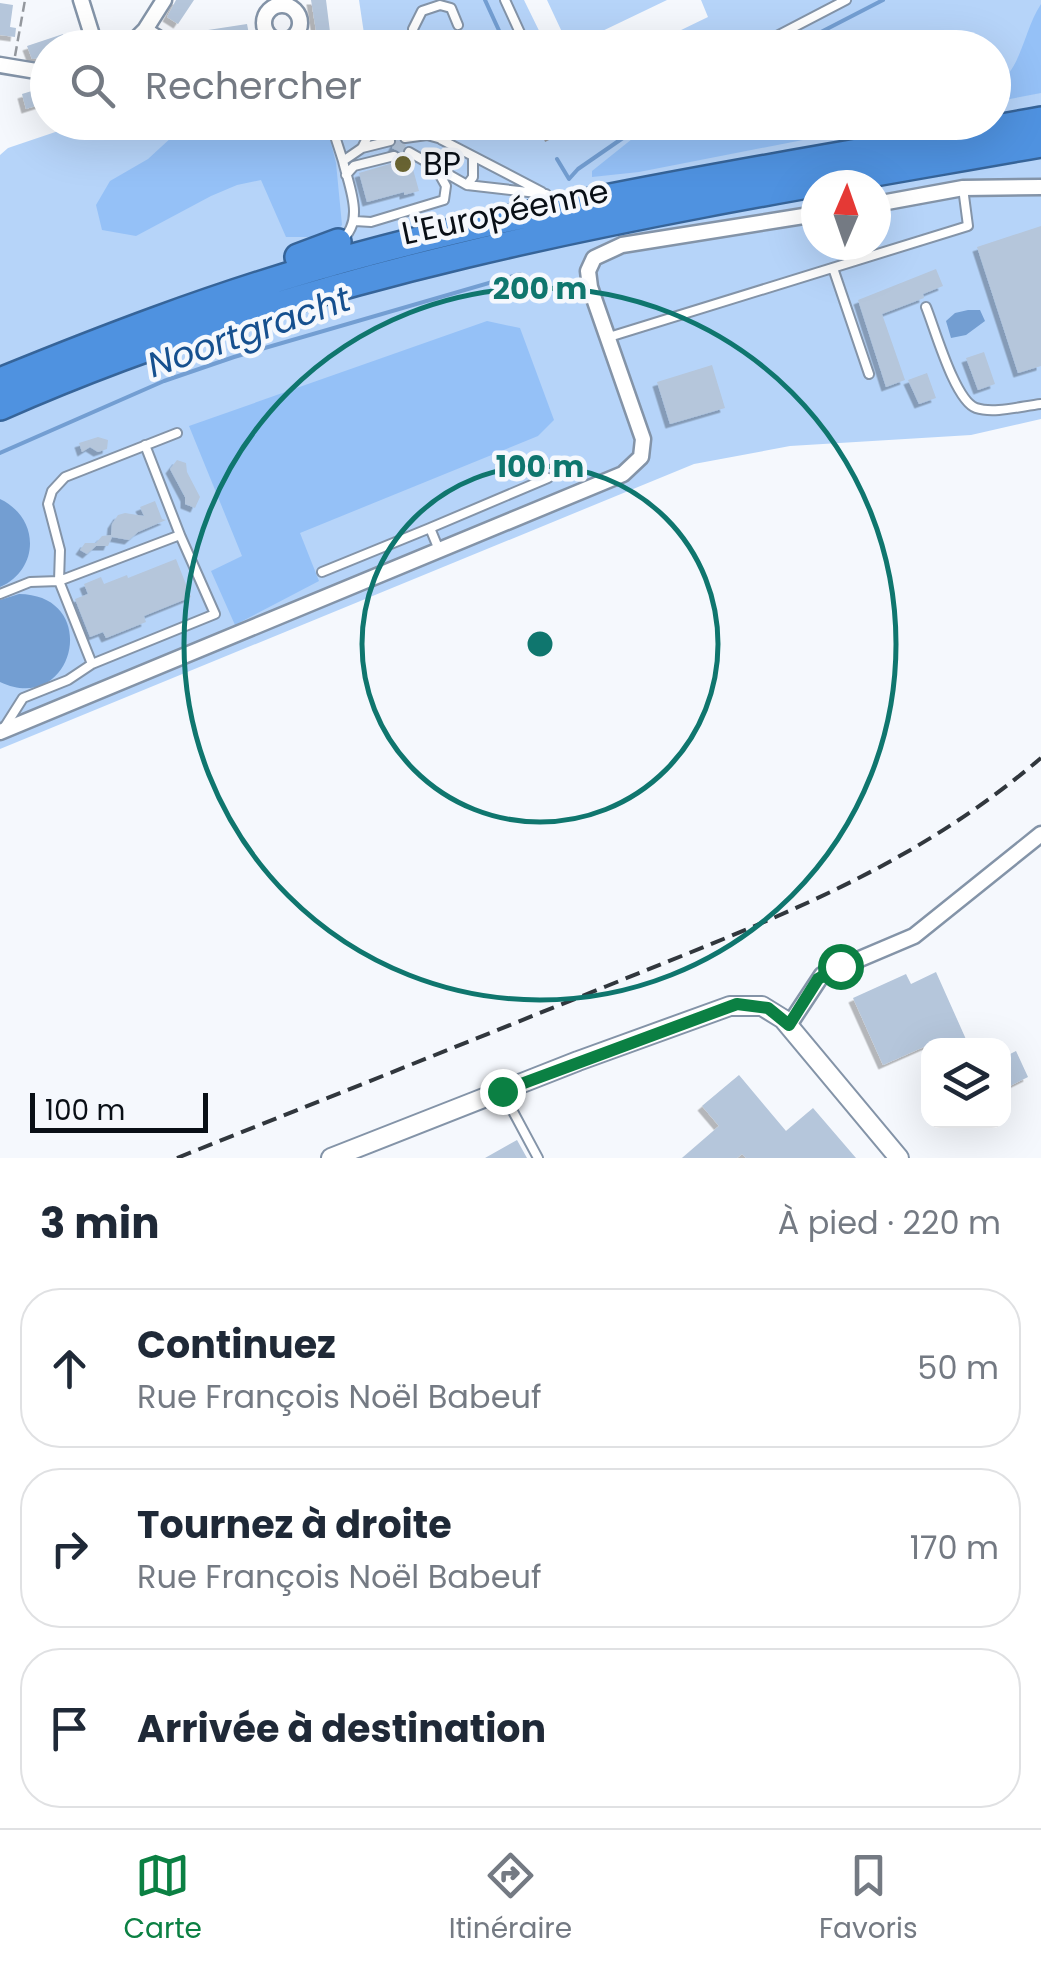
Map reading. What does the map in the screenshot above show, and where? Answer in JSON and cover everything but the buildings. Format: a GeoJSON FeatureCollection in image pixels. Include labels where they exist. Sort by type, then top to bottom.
{"type":"FeatureCollection","features":[{"type":"Feature","properties":{"kind":"highway","name":"L'Européenne"},"geometry":{"type":"LineString","coordinates":[[1011,125],[1041,120]]}},
{"type":"Feature","properties":{"kind":"highway","name":"L'Européenne"},"geometry":{"type":"LineString","coordinates":[[4,380],[214,300],[330,264],[596,201],[931,140]]}},
{"type":"Feature","properties":{"kind":"highway","name":"L'Européenne"},"geometry":{"type":"LineString","coordinates":[[889,170],[1041,144]]}},
{"type":"Feature","properties":{"kind":"highway"},"geometry":{"type":"LineString","coordinates":[[891,172],[953,167],[1041,152]]}},
{"type":"Feature","properties":{"kind":"highway","name":"L'Européenne"},"geometry":{"type":"LineString","coordinates":[[0,407],[164,341],[362,278],[598,224],[801,186]]}},
{"type":"Feature","properties":{"kind":"highway"},"geometry":{"type":"LineString","coordinates":[[546,194],[578,194],[596,201]]}},
{"type":"Feature","properties":{"kind":"highway"},"geometry":{"type":"LineString","coordinates":[[100,342],[189,298],[338,242]]}},
{"type":"Feature","properties":{"kind":"street"},"geometry":{"type":"LineString","coordinates":[[81,0],[90,30]]}},
{"type":"Feature","properties":{"kind":"street"},"geometry":{"type":"LineString","coordinates":[[145,30],[164,0]]}},
{"type":"Feature","properties":{"kind":"street"},"geometry":{"type":"LineString","coordinates":[[891,201],[964,188],[1041,187]]}},
{"type":"Feature","properties":{"kind":"street"},"geometry":{"type":"LineString","coordinates":[[1,732],[623,474],[638,462],[642,432],[588,276],[589,266],[598,254],[622,245],[801,216]]}},
{"type":"Feature","properties":{"kind":"street"},"geometry":{"type":"LineString","coordinates":[[789,1025],[822,975],[914,936],[1041,834]]}},
{"type":"Feature","properties":{"kind":"street"},"geometry":{"type":"LineString","coordinates":[[331,1158],[737,1004],[768,1008],[789,1025],[899,1158]]}},
{"type":"Feature","properties":{"kind":"lane"},"geometry":{"type":"LineString","coordinates":[[505,0],[518,30]]}},
{"type":"Feature","properties":{"kind":"lane"},"geometry":{"type":"LineString","coordinates":[[788,30],[846,0]]}},
{"type":"Feature","properties":{"kind":"lane"},"geometry":{"type":"LineString","coordinates":[[413,30],[422,11],[440,5],[463,16]]}},
{"type":"Feature","properties":{"kind":"lane"},"geometry":{"type":"LineString","coordinates":[[451,8],[458,25]]}},
{"type":"Feature","properties":{"kind":"lane"},"geometry":{"type":"LineString","coordinates":[[336,140],[355,221],[348,235],[338,242]]}},
{"type":"Feature","properties":{"kind":"lane"},"geometry":{"type":"LineString","coordinates":[[362,148],[366,140]]}},
{"type":"Feature","properties":{"kind":"lane"},"geometry":{"type":"LineString","coordinates":[[442,140],[488,160],[546,194]]}},
{"type":"Feature","properties":{"kind":"lane"},"geometry":{"type":"LineString","coordinates":[[343,161],[362,148],[390,142]]}},
{"type":"Feature","properties":{"kind":"lane"},"geometry":{"type":"LineString","coordinates":[[466,144],[472,156],[473,177],[467,185]]}},
{"type":"Feature","properties":{"kind":"lane"},"geometry":{"type":"LineString","coordinates":[[409,152],[467,185],[546,194]]}},
{"type":"Feature","properties":{"kind":"lane"},"geometry":{"type":"LineString","coordinates":[[346,175],[354,166],[394,156]]}},
{"type":"Feature","properties":{"kind":"lane"},"geometry":{"type":"LineString","coordinates":[[355,221],[371,222],[444,200],[446,186],[436,168]]}},
{"type":"Feature","properties":{"kind":"lane"},"geometry":{"type":"LineString","coordinates":[[608,337],[968,226],[964,188]]}},
{"type":"Feature","properties":{"kind":"lane"},"geometry":{"type":"LineString","coordinates":[[833,268],[870,374]]}},
{"type":"Feature","properties":{"kind":"lane"},"geometry":{"type":"LineString","coordinates":[[926,308],[965,401],[986,409],[1041,404]]}},
{"type":"Feature","properties":{"kind":"lane"},"geometry":{"type":"LineString","coordinates":[[92,664],[60,581],[60,550],[48,504],[52,491],[65,477],[177,432]]}},
{"type":"Feature","properties":{"kind":"lane"},"geometry":{"type":"LineString","coordinates":[[1,732],[23,698],[68,680],[92,664],[214,614],[145,445]]}},
{"type":"Feature","properties":{"kind":"lane"},"geometry":{"type":"LineString","coordinates":[[322,572],[548,478]]}},
{"type":"Feature","properties":{"kind":"lane"},"geometry":{"type":"LineString","coordinates":[[430,528],[439,550]]}},
{"type":"Feature","properties":{"kind":"lane"},"geometry":{"type":"LineString","coordinates":[[0,594],[30,582],[60,581],[180,535]]}},
{"type":"Feature","properties":{"kind":"lane"},"geometry":{"type":"LineString","coordinates":[[502,1091],[538,1158]]}},
{"type":"Feature","properties":{"kind":"path"},"geometry":{"type":"LineString","coordinates":[[6,66],[25,0]]}},
{"type":"Feature","properties":{"kind":"shaded area"},"geometry":{"type":"Polygon","coordinates":[[[359,0],[524,0],[539,30],[363,30],[359,0]]]}},
{"type":"Feature","properties":{"kind":"shaded area"},"geometry":{"type":"Polygon","coordinates":[[[547,0],[667,0],[604,30],[561,30],[547,0]]]}},
{"type":"Feature","properties":{"kind":"shaded area"},"geometry":{"type":"Polygon","coordinates":[[[701,0],[1041,0],[1041,419],[971,435],[790,446],[694,464],[0,749],[0,155],[8,148],[32,140],[1011,140],[1011,30],[681,30],[708,17],[701,0]]]}},
{"type":"Feature","properties":{"kind":"shaded area"},"geometry":{"type":"Polygon","coordinates":[[[1041,4],[1041,93],[1011,99],[1011,71],[1041,4]]]}},
{"type":"Feature","properties":{"kind":"shaded area"},"geometry":{"type":"Polygon","coordinates":[[[169,140],[330,140],[342,225],[332,237],[286,237],[261,180],[211,196],[136,236],[102,230],[96,205],[110,181],[148,159],[169,140]]]}},
{"type":"Feature","properties":{"kind":"shaded area"},"geometry":{"type":"Polygon","coordinates":[[[631,140],[803,140],[639,172],[592,177],[592,171],[631,140]]]}},
{"type":"Feature","properties":{"kind":"shaded area"},"geometry":{"type":"Polygon","coordinates":[[[980,310],[985,321],[966,335],[951,338],[946,321],[955,313],[980,310]]]}},
{"type":"Feature","properties":{"kind":"shaded area"},"geometry":{"type":"Polygon","coordinates":[[[487,321],[520,328],[554,420],[538,436],[300,533],[319,581],[235,625],[211,571],[242,556],[189,426],[487,321]]]}},
{"type":"Feature","properties":{"kind":"shaded area"},"geometry":{"type":"Polygon","coordinates":[[[0,499],[22,518],[30,543],[22,568],[0,587],[0,499]]]}},
{"type":"Feature","properties":{"kind":"shaded area"},"geometry":{"type":"Polygon","coordinates":[[[19,594],[45,600],[62,613],[69,632],[69,652],[61,670],[46,683],[26,688],[0,682],[0,600],[19,594]]]}},
{"type":"Feature","properties":{"kind":"waterway"},"geometry":{"type":"LineString","coordinates":[[485,0],[499,30]]}},
{"type":"Feature","properties":{"kind":"waterway"},"geometry":{"type":"LineString","coordinates":[[825,30],[883,0]]}},
{"type":"Feature","properties":{"kind":"waterway"},"geometry":{"type":"LineString","coordinates":[[557,159],[569,179],[620,140]]}},
{"type":"Feature","properties":{"kind":"waterway","name":"Noortgracht"},"geometry":{"type":"LineString","coordinates":[[0,453],[164,381],[520,274]]}},
{"type":"Feature","properties":{"kind":"railway"},"geometry":{"type":"LineString","coordinates":[[177,1158],[723,939],[834,890],[939,833],[1041,758]]}},
{"type":"Feature","properties":{"kind":"place","name":"BP"},"geometry":{"type":"Point","coordinates":[403,164]}},
{"type":"Feature","properties":{"kind":"route"},"geometry":{"type":"LineString","coordinates":[[502,1091],[737,1004],[768,1008],[789,1025],[818,979],[840,966]]}}]}
